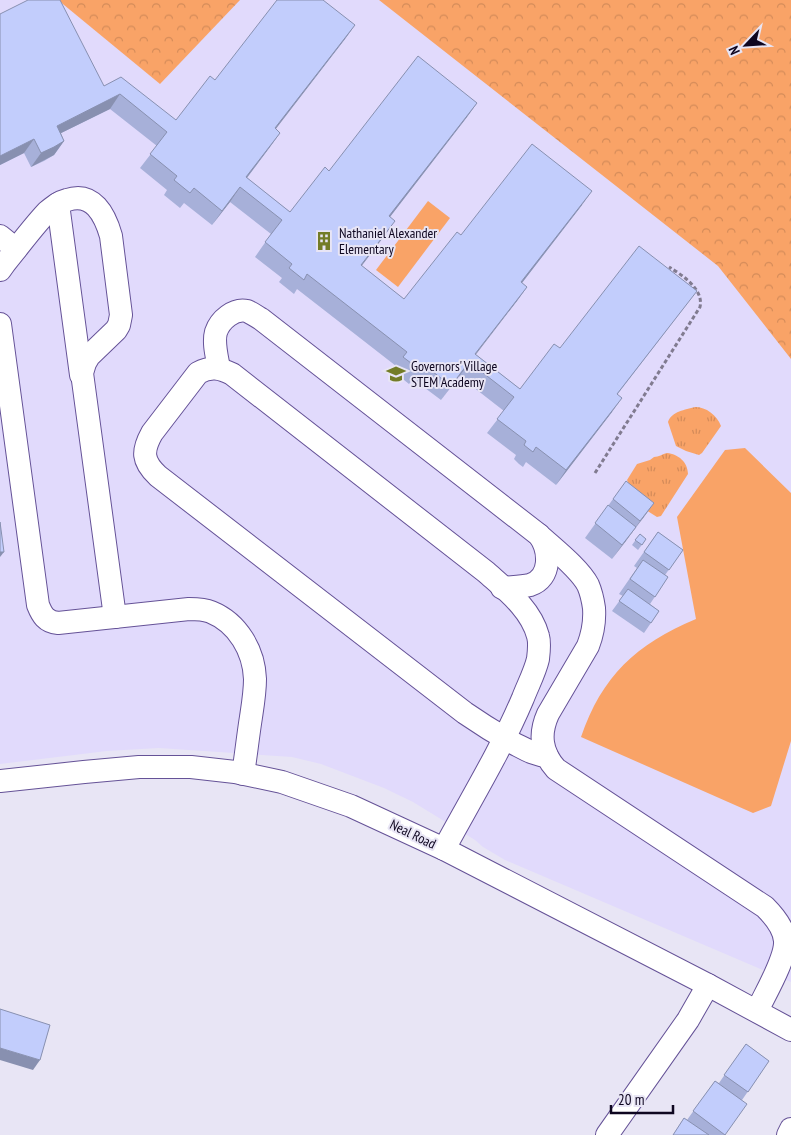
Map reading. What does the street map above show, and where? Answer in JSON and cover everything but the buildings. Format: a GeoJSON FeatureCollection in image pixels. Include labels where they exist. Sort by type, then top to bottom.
{"type":"FeatureCollection","features":[{"type":"Feature","properties":{"kind":"street"},"geometry":{"type":"LineString","coordinates":[[0,270],[8,243],[58,204],[74,198],[83,198],[97,207],[103,215],[112,236],[120,315],[119,324],[116,330],[89,356],[82,373],[82,384]]}},
{"type":"Feature","properties":{"kind":"street"},"geometry":{"type":"LineString","coordinates":[[58,204],[115,617]]}},
{"type":"Feature","properties":{"kind":"street"},"geometry":{"type":"LineString","coordinates":[[219,368],[215,342],[216,332],[220,324],[228,316],[238,311],[243,310],[254,314],[539,535],[584,580],[591,595],[595,624],[593,634],[544,723],[542,731],[547,756],[556,769],[771,912],[782,931],[785,948],[776,973],[757,1011]]}},
{"type":"Feature","properties":{"kind":"street"},"geometry":{"type":"LineString","coordinates":[[0,324],[38,605],[42,614],[46,619],[58,623],[202,609],[220,616],[228,622],[244,640],[255,678],[243,774]]}},
{"type":"Feature","properties":{"kind":"street"},"geometry":{"type":"LineString","coordinates":[[444,849],[504,738],[513,723],[538,660],[538,636],[532,620],[518,601],[486,572],[232,374],[219,368],[209,368],[198,373],[148,440],[146,462],[149,468],[485,728],[504,738],[532,753],[547,756]]}},
{"type":"Feature","properties":{"kind":"street"},"geometry":{"type":"LineString","coordinates":[[502,588],[530,585],[542,575],[546,566],[547,554],[544,543],[539,535]]}},
{"type":"Feature","properties":{"kind":"street","name":"Neal Road"},"geometry":{"type":"LineString","coordinates":[[0,781],[139,767],[191,767],[243,774],[282,782],[351,806],[444,849],[708,985],[791,1030]]}},
{"type":"Feature","properties":{"kind":"street"},"geometry":{"type":"LineString","coordinates":[[607,1135],[688,1020],[708,985]]}},
{"type":"Feature","properties":{"kind":"street"},"geometry":{"type":"LineString","coordinates":[[788,1135],[791,1129]]}},
{"type":"Feature","properties":{"kind":"path"},"geometry":{"type":"LineString","coordinates":[[595,472],[700,307],[700,296],[696,290],[682,275],[669,267]]}},
{"type":"Feature","properties":{"kind":"shaded area","name":"Governors' Village STEM Academy"},"geometry":{"type":"Polygon","coordinates":[[[0,0],[791,0],[791,982],[505,860],[413,802],[384,788],[321,764],[292,757],[159,748],[107,751],[0,764],[0,0]]]}},
{"type":"Feature","properties":{"kind":"green space"},"geometry":{"type":"Polygon","coordinates":[[[58,0],[240,0],[160,84],[58,0]]]}},
{"type":"Feature","properties":{"kind":"green space"},"geometry":{"type":"Polygon","coordinates":[[[379,0],[791,0],[791,359],[718,266],[379,0]]]}},
{"type":"Feature","properties":{"kind":"green space"},"geometry":{"type":"Polygon","coordinates":[[[428,201],[450,218],[398,287],[376,270],[428,201]]]}},
{"type":"Feature","properties":{"kind":"green space"},"geometry":{"type":"Polygon","coordinates":[[[695,407],[711,412],[721,426],[699,455],[676,446],[668,422],[672,415],[695,407]]]}},
{"type":"Feature","properties":{"kind":"green space"},"geometry":{"type":"Polygon","coordinates":[[[745,448],[791,493],[791,741],[771,806],[753,813],[581,737],[599,696],[624,664],[656,639],[696,619],[677,517],[725,450],[745,448]]]}},
{"type":"Feature","properties":{"kind":"green space"},"geometry":{"type":"Polygon","coordinates":[[[667,453],[682,459],[688,474],[661,516],[657,517],[638,505],[627,480],[637,464],[667,453]]]}},
{"type":"Feature","properties":{"kind":"place","name":"Nathaniel Alexander Elementary"},"geometry":{"type":"Point","coordinates":[324,241]}},
{"type":"Feature","properties":{"kind":"place","name":"Governors' Village STEM Academy"},"geometry":{"type":"Point","coordinates":[396,374]}}]}
